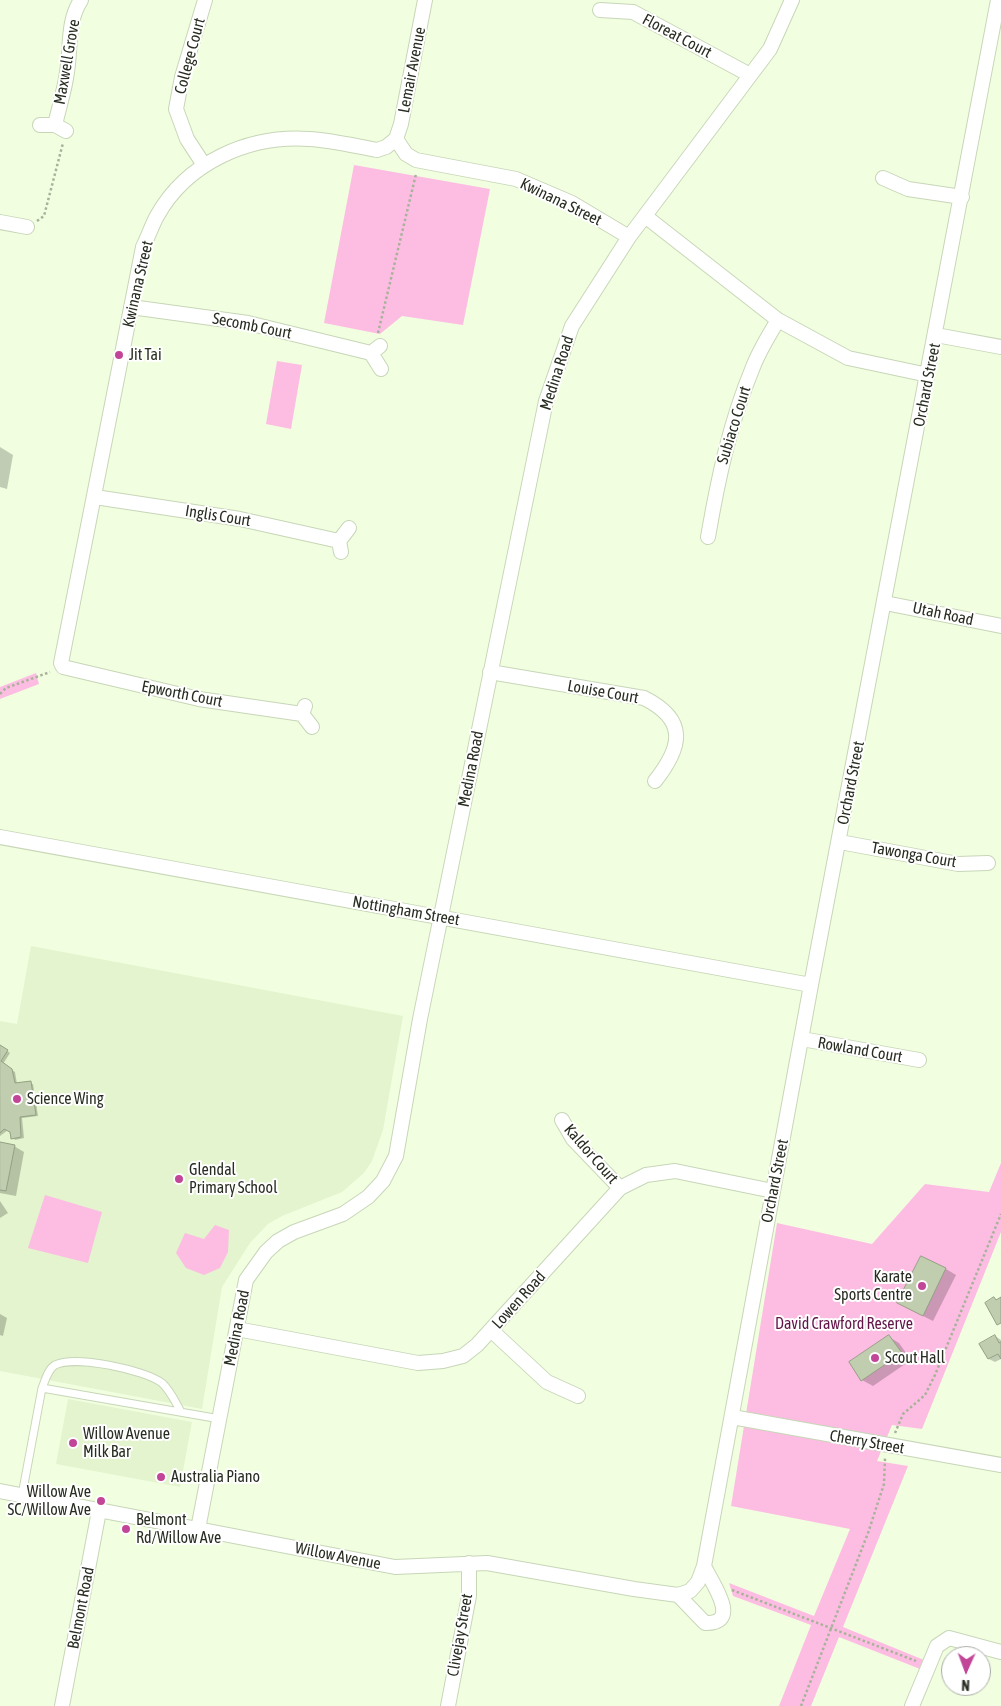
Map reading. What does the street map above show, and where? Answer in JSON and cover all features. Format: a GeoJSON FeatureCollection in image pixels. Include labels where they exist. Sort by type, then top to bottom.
{"type":"FeatureCollection","features":[{"type":"Feature","properties":{"kind":"street","name":"Maxwell Grove"},"geometry":{"type":"LineString","coordinates":[[40,125],[60,128],[68,71],[68,41],[76,6],[80,0]]}},
{"type":"Feature","properties":{"kind":"street","name":"College Court"},"geometry":{"type":"LineString","coordinates":[[204,165],[186,139],[176,109],[182,76],[205,0]]}},
{"type":"Feature","properties":{"kind":"street","name":"Lemair Avenue"},"geometry":{"type":"LineString","coordinates":[[396,139],[401,124],[425,0]]}},
{"type":"Feature","properties":{"kind":"street","name":"Medina Road"},"geometry":{"type":"LineString","coordinates":[[198,1529],[246,1280],[266,1252],[294,1232],[344,1214],[368,1197],[383,1181],[396,1156],[420,1019],[546,401],[572,326],[629,237],[770,49],[792,0]]}},
{"type":"Feature","properties":{"kind":"street","name":"Orchard Street"},"geometry":{"type":"LineString","coordinates":[[678,1595],[690,1591],[698,1582],[704,1566],[811,985],[886,603],[998,0]]}},
{"type":"Feature","properties":{"kind":"street","name":"Floreat Court"},"geometry":{"type":"LineString","coordinates":[[600,10],[633,12],[750,75]]}},
{"type":"Feature","properties":{"kind":"street","name":"Kwinana Street"},"geometry":{"type":"LineString","coordinates":[[63,667],[61,663],[143,247],[157,215],[178,187],[204,165],[239,147],[273,139],[310,138],[377,150],[386,147],[396,139],[406,154],[416,160],[516,179],[572,203],[629,237]]}},
{"type":"Feature","properties":{"kind":"street"},"geometry":{"type":"LineString","coordinates":[[883,178],[908,189],[962,197]]}},
{"type":"Feature","properties":{"kind":"street"},"geometry":{"type":"LineString","coordinates":[[645,216],[778,320],[848,358],[928,375]]}},
{"type":"Feature","properties":{"kind":"street"},"geometry":{"type":"LineString","coordinates":[[0,222],[27,227]]}},
{"type":"Feature","properties":{"kind":"street","name":"Secomb Court"},"geometry":{"type":"LineString","coordinates":[[131,307],[248,323],[375,349]]}},
{"type":"Feature","properties":{"kind":"street","name":"Subiaco Court"},"geometry":{"type":"LineString","coordinates":[[708,537],[719,475],[731,428],[753,366],[778,320]]}},
{"type":"Feature","properties":{"kind":"street"},"geometry":{"type":"LineString","coordinates":[[936,335],[1001,347]]}},
{"type":"Feature","properties":{"kind":"street"},"geometry":{"type":"LineString","coordinates":[[375,349],[382,369]]}},
{"type":"Feature","properties":{"kind":"street","name":"Inglis Court"},"geometry":{"type":"LineString","coordinates":[[95,497],[240,519],[340,546],[349,528]]}},
{"type":"Feature","properties":{"kind":"street","name":"Utah Road"},"geometry":{"type":"LineString","coordinates":[[886,603],[1001,626]]}},
{"type":"Feature","properties":{"kind":"street","name":"Epworth Court"},"geometry":{"type":"LineString","coordinates":[[63,667],[199,699],[304,710],[312,727]]}},
{"type":"Feature","properties":{"kind":"street","name":"Louise Court"},"geometry":{"type":"LineString","coordinates":[[490,672],[644,698],[659,706],[670,716],[676,728],[676,746],[670,762],[655,781]]}},
{"type":"Feature","properties":{"kind":"street","name":"Nottingham Street"},"geometry":{"type":"LineString","coordinates":[[0,837],[811,985]]}},
{"type":"Feature","properties":{"kind":"street","name":"Tawonga Court"},"geometry":{"type":"LineString","coordinates":[[840,842],[958,864],[988,863]]}},
{"type":"Feature","properties":{"kind":"street","name":"Rowland Court"},"geometry":{"type":"LineString","coordinates":[[802,1039],[919,1060]]}},
{"type":"Feature","properties":{"kind":"street","name":"Kaldor Court"},"geometry":{"type":"LineString","coordinates":[[562,1120],[573,1139],[620,1188]]}},
{"type":"Feature","properties":{"kind":"street","name":"Lowen Road"},"geometry":{"type":"LineString","coordinates":[[236,1329],[418,1363],[443,1361],[462,1356],[492,1331],[620,1188],[646,1175],[675,1171],[773,1191]]}},
{"type":"Feature","properties":{"kind":"street"},"geometry":{"type":"LineString","coordinates":[[492,1331],[547,1382],[578,1396]]}},
{"type":"Feature","properties":{"kind":"street","name":"Cherry Street"},"geometry":{"type":"LineString","coordinates":[[732,1417],[1001,1465]]}},
{"type":"Feature","properties":{"kind":"street","name":"Willow Avenue"},"geometry":{"type":"LineString","coordinates":[[0,1491],[395,1567],[487,1563],[678,1595]]}},
{"type":"Feature","properties":{"kind":"street","name":"Belmont Road"},"geometry":{"type":"LineString","coordinates":[[62,1706],[99,1511]]}},
{"type":"Feature","properties":{"kind":"street","name":"Clivejay Street"},"geometry":{"type":"LineString","coordinates":[[448,1706],[469,1596],[469,1563]]}},
{"type":"Feature","properties":{"kind":"street"},"geometry":{"type":"LineString","coordinates":[[678,1595],[705,1623],[713,1623],[720,1619],[724,1602],[711,1583],[704,1566]]}},
{"type":"Feature","properties":{"kind":"street"},"geometry":{"type":"LineString","coordinates":[[912,1706],[937,1646],[949,1638],[1001,1652]]}},
{"type":"Feature","properties":{"kind":"lane"},"geometry":{"type":"LineString","coordinates":[[22,1495],[42,1388],[49,1372],[54,1366],[75,1361],[147,1374],[164,1384],[181,1412]]}},
{"type":"Feature","properties":{"kind":"lane"},"geometry":{"type":"LineString","coordinates":[[42,1388],[220,1419]]}},
{"type":"Feature","properties":{"kind":"path"},"geometry":{"type":"LineString","coordinates":[[27,227],[44,216],[60,128]]}},
{"type":"Feature","properties":{"kind":"path"},"geometry":{"type":"LineString","coordinates":[[375,349],[386,336],[378,334],[416,174]]}},
{"type":"Feature","properties":{"kind":"path"},"geometry":{"type":"LineString","coordinates":[[0,694],[6,688],[63,667]]}},
{"type":"Feature","properties":{"kind":"path"},"geometry":{"type":"LineString","coordinates":[[802,1706],[833,1628],[884,1484],[886,1446],[898,1428],[903,1414],[925,1395],[935,1375],[1001,1214]]}},
{"type":"Feature","properties":{"kind":"path"},"geometry":{"type":"LineString","coordinates":[[711,1583],[929,1666]]}},
{"type":"Feature","properties":{"kind":"shaded area","name":"Glendal Primary School"},"geometry":{"type":"Polygon","coordinates":[[[31,946],[403,1016],[383,1130],[372,1161],[364,1173],[342,1192],[282,1216],[268,1224],[250,1243],[222,1287],[202,1409],[0,1371],[0,1021],[17,1024],[31,946]]]}},
{"type":"Feature","properties":{"kind":"shaded area"},"geometry":{"type":"Polygon","coordinates":[[[68,1399],[192,1422],[180,1487],[56,1464],[68,1399]]]}},
{"type":"Feature","properties":{"kind":"green space"},"geometry":{"type":"Polygon","coordinates":[[[354,165],[490,189],[463,325],[402,316],[380,334],[324,323],[354,165]]]}},
{"type":"Feature","properties":{"kind":"green space"},"geometry":{"type":"Polygon","coordinates":[[[277,361],[302,365],[291,429],[266,424],[277,361]]]}},
{"type":"Feature","properties":{"kind":"green space"},"geometry":{"type":"Polygon","coordinates":[[[36,673],[39,684],[0,699],[0,687],[36,673]]]}},
{"type":"Feature","properties":{"kind":"green space","name":"David Crawford Reserve"},"geometry":{"type":"Polygon","coordinates":[[[1001,1163],[1001,1232],[922,1429],[892,1425],[877,1461],[908,1466],[843,1627],[924,1660],[920,1669],[839,1637],[811,1706],[779,1706],[811,1625],[733,1596],[729,1583],[814,1616],[850,1529],[731,1506],[777,1223],[872,1244],[925,1184],[989,1192],[1001,1163]]]}},
{"type":"Feature","properties":{"kind":"green space"},"geometry":{"type":"Polygon","coordinates":[[[45,1195],[102,1212],[88,1263],[28,1248],[45,1195]]]}},
{"type":"Feature","properties":{"kind":"green space"},"geometry":{"type":"Polygon","coordinates":[[[215,1225],[229,1230],[228,1252],[220,1268],[204,1275],[186,1268],[176,1253],[185,1233],[204,1239],[215,1225]]]}},
{"type":"Feature","properties":{"kind":"building","name":"Science Wing"},"geometry":{"type":"Polygon","coordinates":[[[0,1045],[8,1050],[1,1061],[12,1069],[15,1083],[31,1081],[36,1115],[20,1117],[21,1137],[11,1139],[10,1132],[4,1129],[0,1133],[0,1045]]]}},
{"type":"Feature","properties":{"kind":"building"},"geometry":{"type":"Polygon","coordinates":[[[0,1142],[15,1145],[6,1191],[0,1190],[0,1142]]]}},
{"type":"Feature","properties":{"kind":"building","name":"Karate Sports Centre"},"geometry":{"type":"Polygon","coordinates":[[[921,1256],[946,1268],[923,1316],[897,1303],[921,1256]]]}},
{"type":"Feature","properties":{"kind":"building"},"geometry":{"type":"Polygon","coordinates":[[[994,1297],[996,1300],[1001,1297],[1001,1323],[997,1325],[985,1303],[994,1297]]]}},
{"type":"Feature","properties":{"kind":"building","name":"Scout Hall"},"geometry":{"type":"Polygon","coordinates":[[[889,1335],[902,1353],[861,1381],[849,1362],[889,1335]]]}},
{"type":"Feature","properties":{"kind":"building"},"geometry":{"type":"Polygon","coordinates":[[[995,1335],[999,1343],[1001,1342],[1001,1359],[998,1354],[988,1359],[979,1344],[995,1335]]]}},
{"type":"Feature","properties":{"kind":"place","name":"Jit Tai"},"geometry":{"type":"Point","coordinates":[119,355]}},
{"type":"Feature","properties":{"kind":"place","name":"Science Wing"},"geometry":{"type":"Point","coordinates":[17,1099]}},
{"type":"Feature","properties":{"kind":"place","name":"Glendal Primary School"},"geometry":{"type":"Point","coordinates":[179,1179]}},
{"type":"Feature","properties":{"kind":"place","name":"Karate Sports Centre"},"geometry":{"type":"Point","coordinates":[922,1286]}},
{"type":"Feature","properties":{"kind":"place","name":"Scout Hall"},"geometry":{"type":"Point","coordinates":[875,1358]}},
{"type":"Feature","properties":{"kind":"place","name":"Willow Avenue Milk Bar"},"geometry":{"type":"Point","coordinates":[73,1443]}},
{"type":"Feature","properties":{"kind":"place","name":"Australia Piano"},"geometry":{"type":"Point","coordinates":[161,1477]}},
{"type":"Feature","properties":{"kind":"place","name":"Willow Ave SC/Willow Ave"},"geometry":{"type":"Point","coordinates":[101,1501]}},
{"type":"Feature","properties":{"kind":"place","name":"Belmont Rd/Willow Ave"},"geometry":{"type":"Point","coordinates":[126,1529]}}]}
